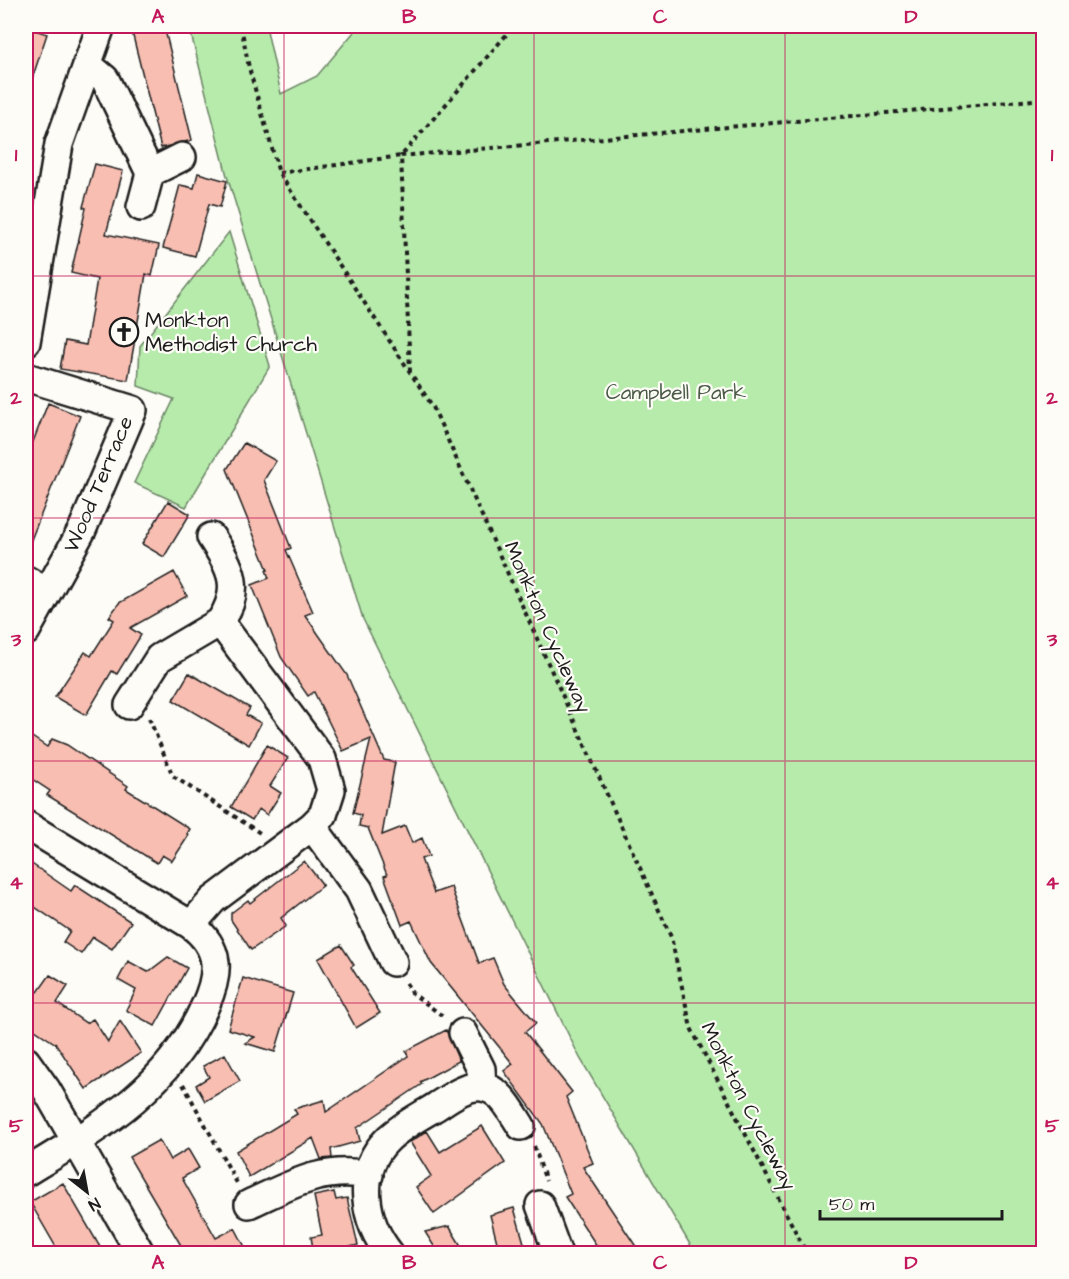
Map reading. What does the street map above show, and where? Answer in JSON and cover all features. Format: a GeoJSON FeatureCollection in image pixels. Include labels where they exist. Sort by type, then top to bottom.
{"type":"FeatureCollection","features":[{"type":"Feature","properties":{"kind":"street"},"geometry":{"type":"LineString","coordinates":[[26,342],[59,144],[101,26]]}},
{"type":"Feature","properties":{"kind":"street"},"geometry":{"type":"LineString","coordinates":[[87,64],[105,79],[150,173],[141,207]]}},
{"type":"Feature","properties":{"kind":"street"},"geometry":{"type":"LineString","coordinates":[[150,173],[182,157]]}},
{"type":"Feature","properties":{"kind":"street","name":"Wood Terrace"},"geometry":{"type":"LineString","coordinates":[[26,377],[133,410],[82,530],[36,586],[26,630]]}},
{"type":"Feature","properties":{"kind":"street"},"geometry":{"type":"LineString","coordinates":[[134,698],[159,658],[220,622],[232,600],[233,578],[226,560],[211,537]]}},
{"type":"Feature","properties":{"kind":"street"},"geometry":{"type":"LineString","coordinates":[[191,925],[213,900],[312,826],[323,815],[331,790],[322,759],[220,622]]}},
{"type":"Feature","properties":{"kind":"street"},"geometry":{"type":"LineString","coordinates":[[26,825],[191,925],[212,946],[215,960],[215,978],[199,1021],[172,1063],[121,1111],[26,1172]]}},
{"type":"Feature","properties":{"kind":"street"},"geometry":{"type":"LineString","coordinates":[[312,826],[358,890],[393,962]]}},
{"type":"Feature","properties":{"kind":"street"},"geometry":{"type":"LineString","coordinates":[[463,1033],[481,1069],[482,1087]]}},
{"type":"Feature","properties":{"kind":"street"},"geometry":{"type":"LineString","coordinates":[[26,1061],[35,1070],[141,1254]]}},
{"type":"Feature","properties":{"kind":"street"},"geometry":{"type":"LineString","coordinates":[[390,1254],[378,1239],[366,1207],[369,1175],[375,1156],[400,1129],[458,1093],[476,1086],[491,1088],[499,1095],[521,1126]]}},
{"type":"Feature","properties":{"kind":"street"},"geometry":{"type":"LineString","coordinates":[[249,1204],[294,1184],[329,1173],[346,1170],[369,1175]]}},
{"type":"Feature","properties":{"kind":"street"},"geometry":{"type":"LineString","coordinates":[[540,1206],[558,1254]]}},
{"type":"Feature","properties":{"kind":"path","name":"Monkton Cycleway"},"geometry":{"type":"LineString","coordinates":[[241,26],[249,68],[279,173],[433,407],[671,937],[691,1028],[807,1254]]}},
{"type":"Feature","properties":{"kind":"path"},"geometry":{"type":"LineString","coordinates":[[410,373],[401,156],[514,26]]}},
{"type":"Feature","properties":{"kind":"path"},"geometry":{"type":"LineString","coordinates":[[279,173],[401,156],[1044,99]]}},
{"type":"Feature","properties":{"kind":"path"},"geometry":{"type":"LineString","coordinates":[[134,698],[173,776],[284,847]]}},
{"type":"Feature","properties":{"kind":"path"},"geometry":{"type":"LineString","coordinates":[[393,962],[412,993],[463,1033]]}},
{"type":"Feature","properties":{"kind":"path"},"geometry":{"type":"LineString","coordinates":[[172,1063],[249,1204]]}},
{"type":"Feature","properties":{"kind":"path"},"geometry":{"type":"LineString","coordinates":[[521,1126],[527,1128],[550,1191],[540,1206]]}},
{"type":"Feature","properties":{"kind":"green space","name":"Campbell Park"},"geometry":{"type":"Polygon","coordinates":[[[189,26],[266,26],[281,94],[317,76],[359,26],[1043,26],[1043,1253],[695,1253],[580,1058],[363,619],[227,176],[189,26]]]}},
{"type":"Feature","properties":{"kind":"green space"},"geometry":{"type":"Polygon","coordinates":[[[229,232],[270,366],[186,507],[134,483],[174,399],[138,386],[140,346],[229,232]]]}},
{"type":"Feature","properties":{"kind":"building"},"geometry":{"type":"Polygon","coordinates":[[[164,26],[192,140],[161,148],[131,28],[164,26]]]}},
{"type":"Feature","properties":{"kind":"building"},"geometry":{"type":"Polygon","coordinates":[[[26,27],[47,34],[29,88],[26,87],[26,27]]]}},
{"type":"Feature","properties":{"kind":"building"},"geometry":{"type":"Polygon","coordinates":[[[95,164],[123,171],[106,234],[159,245],[152,276],[146,274],[128,380],[60,369],[65,341],[86,345],[97,279],[71,273],[86,208],[83,207],[95,164]]]}},
{"type":"Feature","properties":{"kind":"building"},"geometry":{"type":"Polygon","coordinates":[[[198,173],[227,181],[220,207],[209,204],[195,256],[163,248],[180,185],[194,188],[198,173]]]}},
{"type":"Feature","properties":{"kind":"building"},"geometry":{"type":"Polygon","coordinates":[[[48,403],[80,416],[27,550],[26,460],[48,403]]]}},
{"type":"Feature","properties":{"kind":"building"},"geometry":{"type":"Polygon","coordinates":[[[244,443],[276,461],[264,480],[291,548],[286,550],[313,612],[305,615],[347,675],[384,760],[395,762],[382,835],[405,826],[412,843],[422,838],[429,856],[421,859],[434,893],[451,887],[479,963],[493,958],[504,984],[536,1023],[525,1032],[572,1092],[566,1097],[593,1163],[583,1167],[641,1254],[602,1254],[565,1197],[571,1194],[543,1124],[504,1071],[513,1064],[431,963],[411,921],[402,925],[384,876],[387,875],[368,828],[359,826],[361,815],[353,813],[371,739],[343,751],[314,692],[308,696],[281,657],[252,585],[269,578],[266,570],[268,570],[227,469],[244,443]]]}},
{"type":"Feature","properties":{"kind":"building"},"geometry":{"type":"Polygon","coordinates":[[[168,501],[190,514],[164,557],[142,544],[168,501]]]}},
{"type":"Feature","properties":{"kind":"building"},"geometry":{"type":"Polygon","coordinates":[[[174,572],[187,596],[130,628],[141,635],[117,674],[112,671],[86,715],[55,697],[85,652],[91,656],[114,620],[109,617],[119,603],[174,572]]]}},
{"type":"Feature","properties":{"kind":"building"},"geometry":{"type":"Polygon","coordinates":[[[189,673],[250,708],[246,715],[261,723],[249,745],[173,700],[189,673]]]}},
{"type":"Feature","properties":{"kind":"building"},"geometry":{"type":"Polygon","coordinates":[[[26,733],[47,747],[52,739],[67,745],[128,786],[126,789],[190,829],[187,834],[189,835],[172,861],[162,855],[157,863],[47,795],[50,791],[26,775],[26,733]]]}},
{"type":"Feature","properties":{"kind":"building"},"geometry":{"type":"Polygon","coordinates":[[[267,745],[288,758],[270,786],[281,793],[267,815],[259,809],[252,820],[231,807],[267,745]]]}},
{"type":"Feature","properties":{"kind":"building"},"geometry":{"type":"Polygon","coordinates":[[[26,860],[71,891],[75,885],[131,922],[112,949],[93,937],[81,954],[63,942],[70,931],[26,901],[26,860]]]}},
{"type":"Feature","properties":{"kind":"building"},"geometry":{"type":"Polygon","coordinates":[[[304,861],[323,885],[281,918],[286,926],[251,950],[231,920],[231,913],[248,900],[250,903],[304,861]]]}},
{"type":"Feature","properties":{"kind":"building"},"geometry":{"type":"Polygon","coordinates":[[[341,945],[354,965],[351,967],[380,1013],[356,1028],[318,959],[341,945]]]}},
{"type":"Feature","properties":{"kind":"building"},"geometry":{"type":"Polygon","coordinates":[[[168,957],[187,968],[155,1026],[126,1010],[136,990],[118,980],[128,961],[148,972],[168,957]]]}},
{"type":"Feature","properties":{"kind":"building"},"geometry":{"type":"Polygon","coordinates":[[[50,975],[68,986],[57,1003],[86,1023],[93,1019],[108,1042],[120,1021],[141,1053],[86,1089],[56,1044],[26,1024],[26,984],[38,992],[50,975]]]}},
{"type":"Feature","properties":{"kind":"building"},"geometry":{"type":"Polygon","coordinates":[[[243,978],[293,993],[275,1052],[245,1043],[255,1037],[228,1029],[243,978]]]}},
{"type":"Feature","properties":{"kind":"building"},"geometry":{"type":"Polygon","coordinates":[[[446,1030],[459,1061],[420,1082],[422,1084],[357,1128],[360,1141],[331,1149],[332,1158],[321,1159],[313,1138],[249,1177],[236,1151],[297,1114],[294,1109],[324,1100],[326,1112],[408,1056],[406,1051],[446,1030]]]}},
{"type":"Feature","properties":{"kind":"building"},"geometry":{"type":"Polygon","coordinates":[[[225,1054],[240,1081],[205,1101],[196,1085],[209,1077],[203,1066],[225,1054]]]}},
{"type":"Feature","properties":{"kind":"building"},"geometry":{"type":"Polygon","coordinates":[[[482,1126],[505,1163],[434,1214],[416,1187],[431,1176],[410,1142],[427,1131],[440,1152],[482,1126]]]}},
{"type":"Feature","properties":{"kind":"building"},"geometry":{"type":"Polygon","coordinates":[[[159,1140],[170,1160],[188,1149],[199,1168],[182,1178],[216,1238],[235,1228],[245,1247],[234,1254],[186,1254],[129,1157],[159,1140]]]}},
{"type":"Feature","properties":{"kind":"building"},"geometry":{"type":"Polygon","coordinates":[[[63,1183],[104,1254],[60,1254],[30,1202],[63,1183]]]}},
{"type":"Feature","properties":{"kind":"building"},"geometry":{"type":"Polygon","coordinates":[[[334,1192],[336,1200],[347,1198],[358,1245],[350,1247],[353,1254],[314,1254],[311,1237],[322,1235],[314,1196],[334,1192]]]}},
{"type":"Feature","properties":{"kind":"building"},"geometry":{"type":"Polygon","coordinates":[[[514,1208],[526,1250],[500,1254],[490,1215],[514,1208]]]}},
{"type":"Feature","properties":{"kind":"building"},"geometry":{"type":"Polygon","coordinates":[[[449,1226],[466,1254],[439,1254],[425,1232],[449,1226]]]}},
{"type":"Feature","properties":{"kind":"place","name":"Monkton Methodist Church"},"geometry":{"type":"Point","coordinates":[124,332]}}]}
